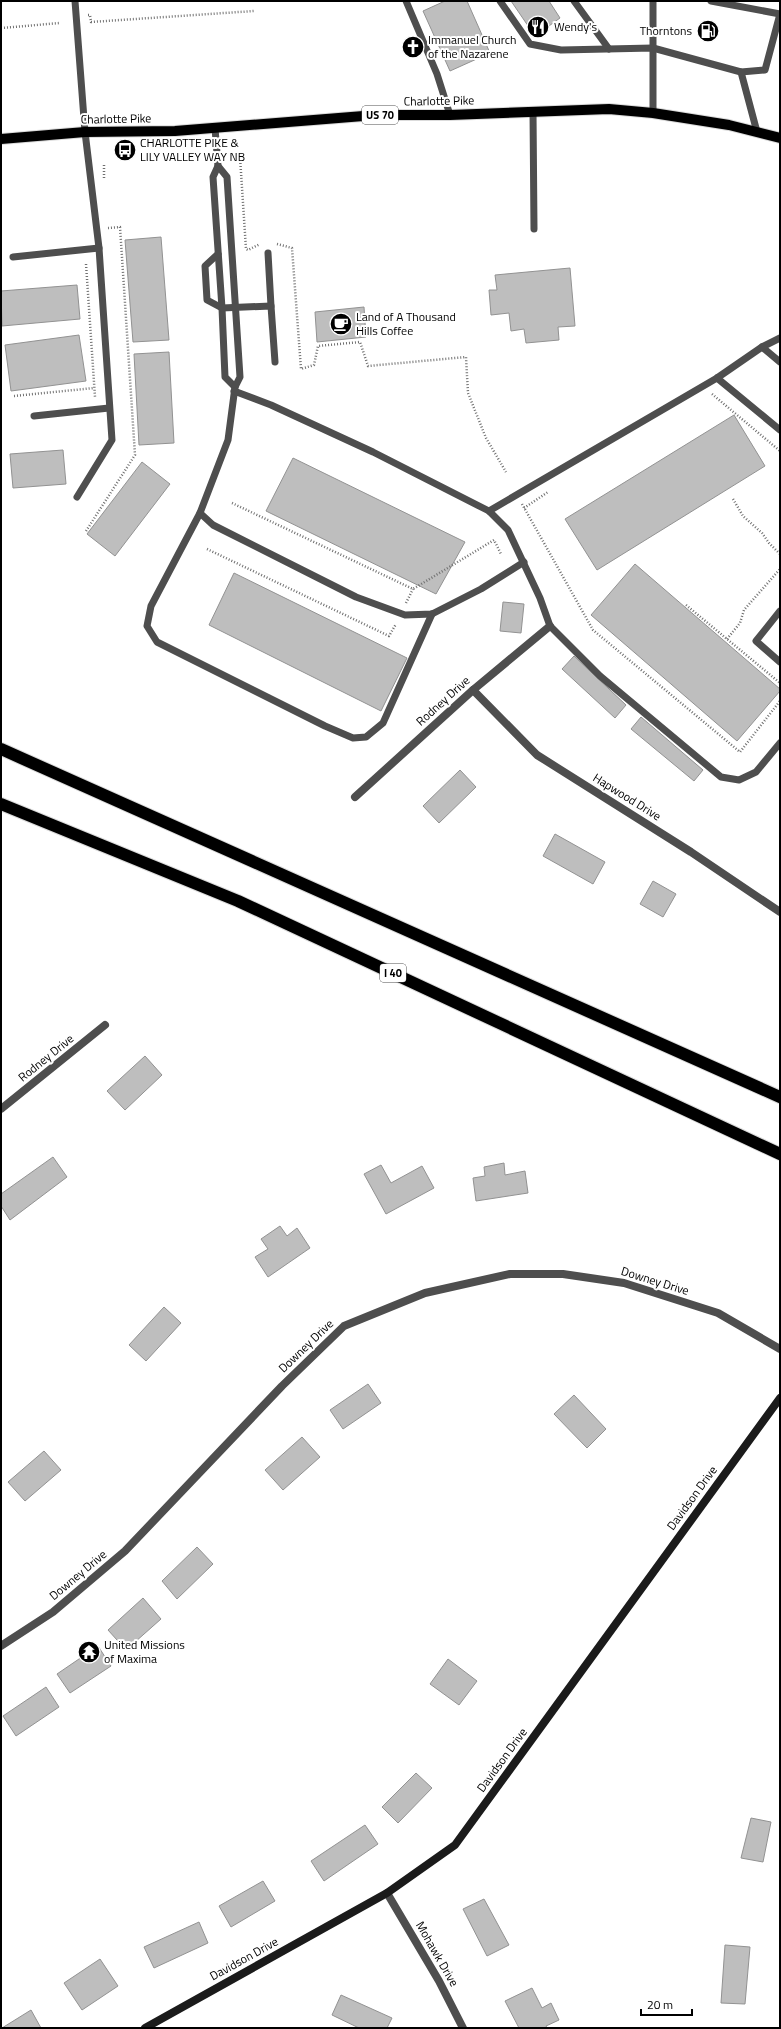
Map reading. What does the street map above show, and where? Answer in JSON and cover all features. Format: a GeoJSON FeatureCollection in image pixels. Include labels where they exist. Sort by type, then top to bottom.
{"type":"FeatureCollection","features":[{"type":"Feature","properties":{"kind":"highway"},"geometry":{"type":"LineString","coordinates":[[1,749],[780,1097]]}},
{"type":"Feature","properties":{"kind":"highway","name":"I 40"},"geometry":{"type":"LineString","coordinates":[[1,804],[238,901],[780,1154]]}},
{"type":"Feature","properties":{"kind":"main road","name":"Charlotte Pike"},"geometry":{"type":"LineString","coordinates":[[1,139],[85,132],[175,131],[376,115],[450,115],[609,109],[653,113],[729,125],[780,138]]}},
{"type":"Feature","properties":{"kind":"street","name":"Rodney Drive"},"geometry":{"type":"LineString","coordinates":[[356,797],[473,690],[550,626]]}},
{"type":"Feature","properties":{"kind":"street","name":"Hapwood Drive"},"geometry":{"type":"LineString","coordinates":[[473,690],[537,755],[691,852],[780,912]]}},
{"type":"Feature","properties":{"kind":"street","name":"Rodney Drive"},"geometry":{"type":"LineString","coordinates":[[1,1109],[105,1025]]}},
{"type":"Feature","properties":{"kind":"street","name":"Downey Drive"},"geometry":{"type":"LineString","coordinates":[[1,1646],[53,1612],[125,1551],[282,1386],[344,1326],[425,1293],[510,1274],[563,1274],[624,1283],[718,1313],[780,1349]]}},
{"type":"Feature","properties":{"kind":"street","name":"Davidson Drive"},"geometry":{"type":"LineString","coordinates":[[145,2028],[387,1893],[455,1845],[780,1398]]}},
{"type":"Feature","properties":{"kind":"street","name":"Mohawk Drive"},"geometry":{"type":"LineString","coordinates":[[387,1893],[439,1981],[463,2028]]}},
{"type":"Feature","properties":{"kind":"lane"},"geometry":{"type":"LineString","coordinates":[[75,1],[85,132],[100,248],[112,440],[77,497]]}},
{"type":"Feature","properties":{"kind":"lane"},"geometry":{"type":"LineString","coordinates":[[406,1],[438,74],[450,115]]}},
{"type":"Feature","properties":{"kind":"lane"},"geometry":{"type":"LineString","coordinates":[[500,1],[530,44],[561,50],[653,48],[741,72],[765,70],[780,14],[712,1]]}},
{"type":"Feature","properties":{"kind":"lane"},"geometry":{"type":"LineString","coordinates":[[574,1],[610,49]]}},
{"type":"Feature","properties":{"kind":"lane"},"geometry":{"type":"LineString","coordinates":[[653,1],[653,113]]}},
{"type":"Feature","properties":{"kind":"lane"},"geometry":{"type":"LineString","coordinates":[[741,72],[757,132]]}},
{"type":"Feature","properties":{"kind":"lane"},"geometry":{"type":"LineString","coordinates":[[533,111],[534,229]]}},
{"type":"Feature","properties":{"kind":"lane"},"geometry":{"type":"LineString","coordinates":[[215,128],[218,166],[213,177],[225,377],[234,389],[373,452],[490,511],[508,530],[524,562],[550,626],[600,676],[721,777],[739,780],[756,772],[780,743]]}},
{"type":"Feature","properties":{"kind":"lane"},"geometry":{"type":"LineString","coordinates":[[218,166],[227,177],[240,377],[234,389],[228,440],[200,514],[151,606],[147,626],[157,642],[325,726],[353,738],[366,737],[383,724],[432,614]]}},
{"type":"Feature","properties":{"kind":"lane"},"geometry":{"type":"LineString","coordinates":[[14,257],[100,248]]}},
{"type":"Feature","properties":{"kind":"lane"},"geometry":{"type":"LineString","coordinates":[[268,253],[270,306],[275,362]]}},
{"type":"Feature","properties":{"kind":"lane"},"geometry":{"type":"LineString","coordinates":[[218,254],[205,266],[207,300],[222,308],[270,306]]}},
{"type":"Feature","properties":{"kind":"lane"},"geometry":{"type":"LineString","coordinates":[[490,511],[717,378],[762,347],[780,338]]}},
{"type":"Feature","properties":{"kind":"lane"},"geometry":{"type":"LineString","coordinates":[[762,347],[780,362]]}},
{"type":"Feature","properties":{"kind":"lane"},"geometry":{"type":"LineString","coordinates":[[717,378],[780,430]]}},
{"type":"Feature","properties":{"kind":"lane"},"geometry":{"type":"LineString","coordinates":[[34,416],[109,408]]}},
{"type":"Feature","properties":{"kind":"lane"},"geometry":{"type":"LineString","coordinates":[[200,514],[214,525],[356,597],[405,615],[432,614],[481,589],[524,562]]}},
{"type":"Feature","properties":{"kind":"lane"},"geometry":{"type":"LineString","coordinates":[[780,611],[756,641],[780,662]]}},
{"type":"Feature","properties":{"kind":"path"},"geometry":{"type":"LineString","coordinates":[[83,16],[90,15],[91,22],[254,11]]}},
{"type":"Feature","properties":{"kind":"path"},"geometry":{"type":"LineString","coordinates":[[1,28],[60,23]]}},
{"type":"Feature","properties":{"kind":"path"},"geometry":{"type":"LineString","coordinates":[[240,157],[246,249],[248,250],[258,244],[263,244]]}},
{"type":"Feature","properties":{"kind":"path"},"geometry":{"type":"LineString","coordinates":[[104,163],[104,181]]}},
{"type":"Feature","properties":{"kind":"path"},"geometry":{"type":"LineString","coordinates":[[86,531],[136,455],[120,227],[107,228],[106,221]]}},
{"type":"Feature","properties":{"kind":"path"},"geometry":{"type":"LineString","coordinates":[[274,244],[292,248],[301,369],[314,366],[318,346],[360,342],[368,366],[466,357],[468,393],[486,438],[506,472]]}},
{"type":"Feature","properties":{"kind":"path"},"geometry":{"type":"LineString","coordinates":[[86,264],[95,401]]}},
{"type":"Feature","properties":{"kind":"path"},"geometry":{"type":"LineString","coordinates":[[14,396],[94,388]]}},
{"type":"Feature","properties":{"kind":"path"},"geometry":{"type":"LineString","coordinates":[[709,391],[780,451]]}},
{"type":"Feature","properties":{"kind":"path"},"geometry":{"type":"LineString","coordinates":[[524,508],[550,491]]}},
{"type":"Feature","properties":{"kind":"path"},"geometry":{"type":"LineString","coordinates":[[732,499],[743,516],[762,533],[780,554]]}},
{"type":"Feature","properties":{"kind":"path"},"geometry":{"type":"LineString","coordinates":[[519,500],[594,630],[740,752],[780,701]]}},
{"type":"Feature","properties":{"kind":"path"},"geometry":{"type":"LineString","coordinates":[[232,503],[413,589]]}},
{"type":"Feature","properties":{"kind":"path"},"geometry":{"type":"LineString","coordinates":[[405,604],[413,589],[494,540],[501,554]]}},
{"type":"Feature","properties":{"kind":"path"},"geometry":{"type":"LineString","coordinates":[[207,549],[388,636],[398,622]]}},
{"type":"Feature","properties":{"kind":"path"},"geometry":{"type":"LineString","coordinates":[[727,639],[740,623],[744,610],[780,569]]}},
{"type":"Feature","properties":{"kind":"path"},"geometry":{"type":"LineString","coordinates":[[686,604],[780,683]]}},
{"type":"Feature","properties":{"kind":"building"},"geometry":{"type":"Polygon","coordinates":[[[445,1],[467,1],[490,53],[450,71],[423,11],[445,1]]]}},
{"type":"Feature","properties":{"kind":"building","name":"Wendy's"},"geometry":{"type":"Polygon","coordinates":[[[511,1],[549,1],[560,18],[535,36],[511,1]]]}},
{"type":"Feature","properties":{"kind":"building"},"geometry":{"type":"Polygon","coordinates":[[[161,237],[169,340],[133,342],[125,240],[161,237]]]}},
{"type":"Feature","properties":{"kind":"building"},"geometry":{"type":"Polygon","coordinates":[[[570,268],[575,326],[558,327],[559,340],[526,343],[524,329],[511,331],[509,313],[491,315],[489,290],[497,290],[495,275],[570,268]]]}},
{"type":"Feature","properties":{"kind":"building"},"geometry":{"type":"Polygon","coordinates":[[[77,285],[80,319],[2,326],[1,291],[77,285]]]}},
{"type":"Feature","properties":{"kind":"building","name":"Land of A Thousand Hills Coffee"},"geometry":{"type":"Polygon","coordinates":[[[364,307],[366,337],[317,342],[315,312],[364,307]]]}},
{"type":"Feature","properties":{"kind":"building"},"geometry":{"type":"Polygon","coordinates":[[[79,335],[86,381],[11,391],[5,345],[79,335]]]}},
{"type":"Feature","properties":{"kind":"building"},"geometry":{"type":"Polygon","coordinates":[[[169,352],[174,443],[139,445],[134,354],[169,352]]]}},
{"type":"Feature","properties":{"kind":"building"},"geometry":{"type":"Polygon","coordinates":[[[734,415],[765,466],[597,570],[565,519],[734,415]]]}},
{"type":"Feature","properties":{"kind":"building"},"geometry":{"type":"Polygon","coordinates":[[[63,450],[66,484],[13,488],[10,454],[63,450]]]}},
{"type":"Feature","properties":{"kind":"building"},"geometry":{"type":"Polygon","coordinates":[[[293,458],[465,542],[436,594],[266,511],[293,458]]]}},
{"type":"Feature","properties":{"kind":"building"},"geometry":{"type":"Polygon","coordinates":[[[142,462],[170,484],[115,556],[87,534],[142,462]]]}},
{"type":"Feature","properties":{"kind":"building"},"geometry":{"type":"Polygon","coordinates":[[[635,564],[780,689],[780,691],[737,741],[591,615],[635,564]]]}},
{"type":"Feature","properties":{"kind":"building"},"geometry":{"type":"Polygon","coordinates":[[[234,573],[407,658],[381,711],[209,625],[234,573]]]}},
{"type":"Feature","properties":{"kind":"building"},"geometry":{"type":"Polygon","coordinates":[[[503,602],[524,604],[521,633],[500,631],[503,602]]]}},
{"type":"Feature","properties":{"kind":"building"},"geometry":{"type":"Polygon","coordinates":[[[574,656],[626,705],[615,718],[562,669],[574,656]]]}},
{"type":"Feature","properties":{"kind":"building"},"geometry":{"type":"Polygon","coordinates":[[[641,717],[703,770],[694,781],[631,729],[641,717]]]}},
{"type":"Feature","properties":{"kind":"building"},"geometry":{"type":"Polygon","coordinates":[[[460,770],[476,787],[439,823],[423,806],[460,770]]]}},
{"type":"Feature","properties":{"kind":"building"},"geometry":{"type":"Polygon","coordinates":[[[555,834],[605,862],[593,884],[543,856],[555,834]]]}},
{"type":"Feature","properties":{"kind":"building"},"geometry":{"type":"Polygon","coordinates":[[[653,881],[676,894],[663,917],[640,904],[653,881]]]}},
{"type":"Feature","properties":{"kind":"building"},"geometry":{"type":"Polygon","coordinates":[[[145,1056],[162,1075],[125,1110],[107,1091],[145,1056]]]}},
{"type":"Feature","properties":{"kind":"building"},"geometry":{"type":"Polygon","coordinates":[[[53,1157],[67,1177],[10,1220],[1,1206],[1,1194],[53,1157]]]}},
{"type":"Feature","properties":{"kind":"building"},"geometry":{"type":"Polygon","coordinates":[[[504,1163],[505,1175],[525,1171],[528,1193],[476,1201],[473,1178],[485,1176],[484,1167],[504,1163]]]}},
{"type":"Feature","properties":{"kind":"building"},"geometry":{"type":"Polygon","coordinates":[[[381,1165],[391,1183],[422,1166],[434,1188],[386,1214],[364,1174],[381,1165]]]}},
{"type":"Feature","properties":{"kind":"building"},"geometry":{"type":"Polygon","coordinates":[[[280,1226],[287,1236],[297,1228],[310,1248],[268,1277],[255,1257],[268,1249],[261,1239],[280,1226]]]}},
{"type":"Feature","properties":{"kind":"building"},"geometry":{"type":"Polygon","coordinates":[[[164,1307],[181,1323],[146,1361],[129,1345],[164,1307]]]}},
{"type":"Feature","properties":{"kind":"building"},"geometry":{"type":"Polygon","coordinates":[[[368,1384],[381,1403],[343,1429],[330,1410],[368,1384]]]}},
{"type":"Feature","properties":{"kind":"building"},"geometry":{"type":"Polygon","coordinates":[[[574,1395],[606,1429],[587,1448],[554,1414],[574,1395]]]}},
{"type":"Feature","properties":{"kind":"building"},"geometry":{"type":"Polygon","coordinates":[[[302,1437],[320,1457],[283,1490],[265,1470],[302,1437]]]}},
{"type":"Feature","properties":{"kind":"building"},"geometry":{"type":"Polygon","coordinates":[[[44,1451],[61,1470],[25,1501],[8,1482],[44,1451]]]}},
{"type":"Feature","properties":{"kind":"building"},"geometry":{"type":"Polygon","coordinates":[[[197,1547],[213,1564],[177,1599],[162,1581],[197,1547]]]}},
{"type":"Feature","properties":{"kind":"building"},"geometry":{"type":"Polygon","coordinates":[[[143,1598],[161,1619],[126,1650],[108,1630],[143,1598]]]}},
{"type":"Feature","properties":{"kind":"building"},"geometry":{"type":"Polygon","coordinates":[[[98,1646],[111,1666],[70,1693],[57,1674],[98,1646]]]}},
{"type":"Feature","properties":{"kind":"building"},"geometry":{"type":"Polygon","coordinates":[[[448,1659],[477,1681],[459,1705],[430,1684],[448,1659]]]}},
{"type":"Feature","properties":{"kind":"building"},"geometry":{"type":"Polygon","coordinates":[[[46,1687],[59,1707],[16,1736],[3,1716],[46,1687]]]}},
{"type":"Feature","properties":{"kind":"building"},"geometry":{"type":"Polygon","coordinates":[[[416,1773],[432,1788],[398,1823],[382,1807],[416,1773]]]}},
{"type":"Feature","properties":{"kind":"building"},"geometry":{"type":"Polygon","coordinates":[[[751,1818],[771,1822],[763,1862],[741,1858],[751,1818]]]}},
{"type":"Feature","properties":{"kind":"building"},"geometry":{"type":"Polygon","coordinates":[[[365,1825],[378,1844],[324,1881],[311,1861],[365,1825]]]}},
{"type":"Feature","properties":{"kind":"building"},"geometry":{"type":"Polygon","coordinates":[[[263,1881],[275,1901],[231,1927],[219,1906],[263,1881]]]}},
{"type":"Feature","properties":{"kind":"building"},"geometry":{"type":"Polygon","coordinates":[[[484,1899],[509,1945],[487,1956],[463,1909],[484,1899]]]}},
{"type":"Feature","properties":{"kind":"building"},"geometry":{"type":"Polygon","coordinates":[[[199,1922],[208,1943],[154,1968],[144,1947],[199,1922]]]}},
{"type":"Feature","properties":{"kind":"building"},"geometry":{"type":"Polygon","coordinates":[[[725,1945],[750,1947],[745,2004],[721,2003],[725,1945]]]}},
{"type":"Feature","properties":{"kind":"building"},"geometry":{"type":"Polygon","coordinates":[[[100,1959],[118,1986],[82,2010],[64,1983],[100,1959]]]}},
{"type":"Feature","properties":{"kind":"building"},"geometry":{"type":"Polygon","coordinates":[[[532,1988],[542,2008],[551,2003],[559,2020],[546,2026],[547,2028],[519,2028],[505,2001],[532,1988]]]}},
{"type":"Feature","properties":{"kind":"building"},"geometry":{"type":"Polygon","coordinates":[[[341,1995],[392,2018],[387,2028],[359,2028],[332,2015],[341,1995]]]}},
{"type":"Feature","properties":{"kind":"building"},"geometry":{"type":"Polygon","coordinates":[[[31,2010],[41,2028],[2,2028],[31,2010]]]}},
{"type":"Feature","properties":{"kind":"place","name":"Wendy's"},"geometry":{"type":"Point","coordinates":[538,27]}},
{"type":"Feature","properties":{"kind":"place","name":"Thorntons"},"geometry":{"type":"Point","coordinates":[708,31]}},
{"type":"Feature","properties":{"kind":"place","name":"Immanuel Church of the Nazarene"},"geometry":{"type":"Point","coordinates":[413,47]}},
{"type":"Feature","properties":{"kind":"place","name":"CHARLOTTE PIKE & LILY VALLEY WAY NB"},"geometry":{"type":"Point","coordinates":[125,150]}},
{"type":"Feature","properties":{"kind":"place","name":"Land of A Thousand Hills Coffee"},"geometry":{"type":"Point","coordinates":[341,324]}},
{"type":"Feature","properties":{"kind":"place","name":"United Missions of Maxima"},"geometry":{"type":"Point","coordinates":[89,1652]}}]}
